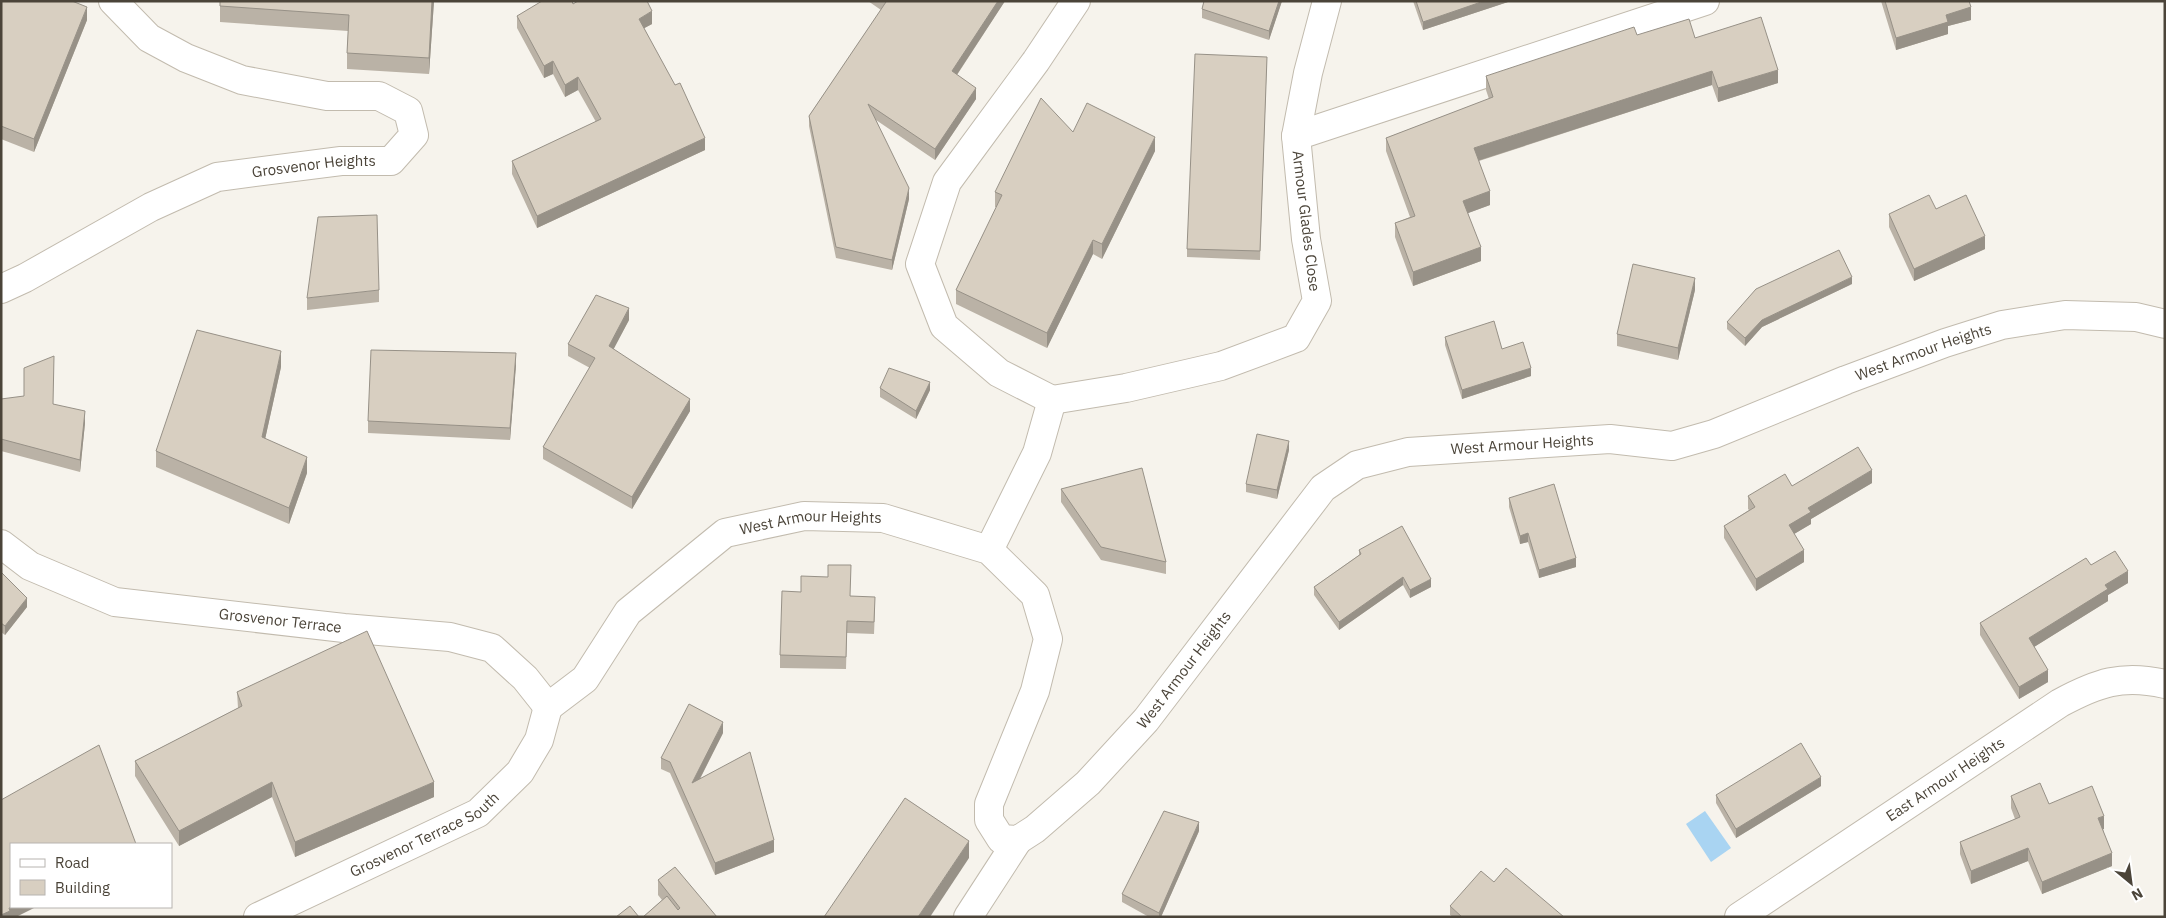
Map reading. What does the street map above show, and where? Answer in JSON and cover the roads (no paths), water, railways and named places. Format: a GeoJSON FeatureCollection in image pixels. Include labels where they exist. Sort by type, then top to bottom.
{"type":"FeatureCollection","features":[{"type":"Feature","properties":{"kind":"street","name":"Grosvenor Heights"},"geometry":{"type":"LineString","coordinates":[[1,289],[25,278],[151,207],[217,177],[341,161],[391,161],[414,135],[408,111],[379,96],[327,96],[242,80],[186,58],[149,38],[113,1]]}},
{"type":"Feature","properties":{"kind":"street"},"geometry":{"type":"LineString","coordinates":[[990,550],[1037,453],[1052,400],[999,373],[944,326],[920,264],[947,182],[1036,61],[1076,1]]}},
{"type":"Feature","properties":{"kind":"street","name":"Armour Glades Close"},"geometry":{"type":"LineString","coordinates":[[1052,400],[1126,388],[1221,366],[1296,338],[1317,301],[1306,239],[1296,136],[1308,73],[1327,1]]}},
{"type":"Feature","properties":{"kind":"street"},"geometry":{"type":"LineString","coordinates":[[1296,136],[1705,1]]}},
{"type":"Feature","properties":{"kind":"street","name":"West Armour Heights"},"geometry":{"type":"LineString","coordinates":[[548,707],[585,679],[628,612],[725,533],[804,516],[883,518],[990,550],[1035,595],[1048,638],[1036,691],[989,804],[989,820],[1001,839],[1018,840],[1036,829],[1088,783],[1146,720],[1323,488],[1358,465],[1408,452],[1610,439],[1672,446],[1714,434],[1855,376],[1945,343],[2002,325],[2065,314],[2136,317],[2165,324]]}},
{"type":"Feature","properties":{"kind":"street","name":"Grosvenor Terrace"},"geometry":{"type":"LineString","coordinates":[[1,544],[30,566],[114,602],[344,628],[450,637],[492,648],[525,678],[548,707]]}},
{"type":"Feature","properties":{"kind":"street","name":"East Armour Heights"},"geometry":{"type":"LineString","coordinates":[[1739,917],[2060,703],[2087,689],[2114,680],[2143,679],[2165,684]]}},
{"type":"Feature","properties":{"kind":"street","name":"Grosvenor Terrace South"},"geometry":{"type":"LineString","coordinates":[[258,917],[478,813],[520,772],[539,740],[548,707]]}},
{"type":"Feature","properties":{"kind":"street"},"geometry":{"type":"LineString","coordinates":[[968,917],[1018,840]]}},
{"type":"Feature","properties":{"kind":"water"},"geometry":{"type":"Polygon","coordinates":[[[1705,811],[1731,848],[1711,862],[1686,824],[1705,811]]]}}]}
